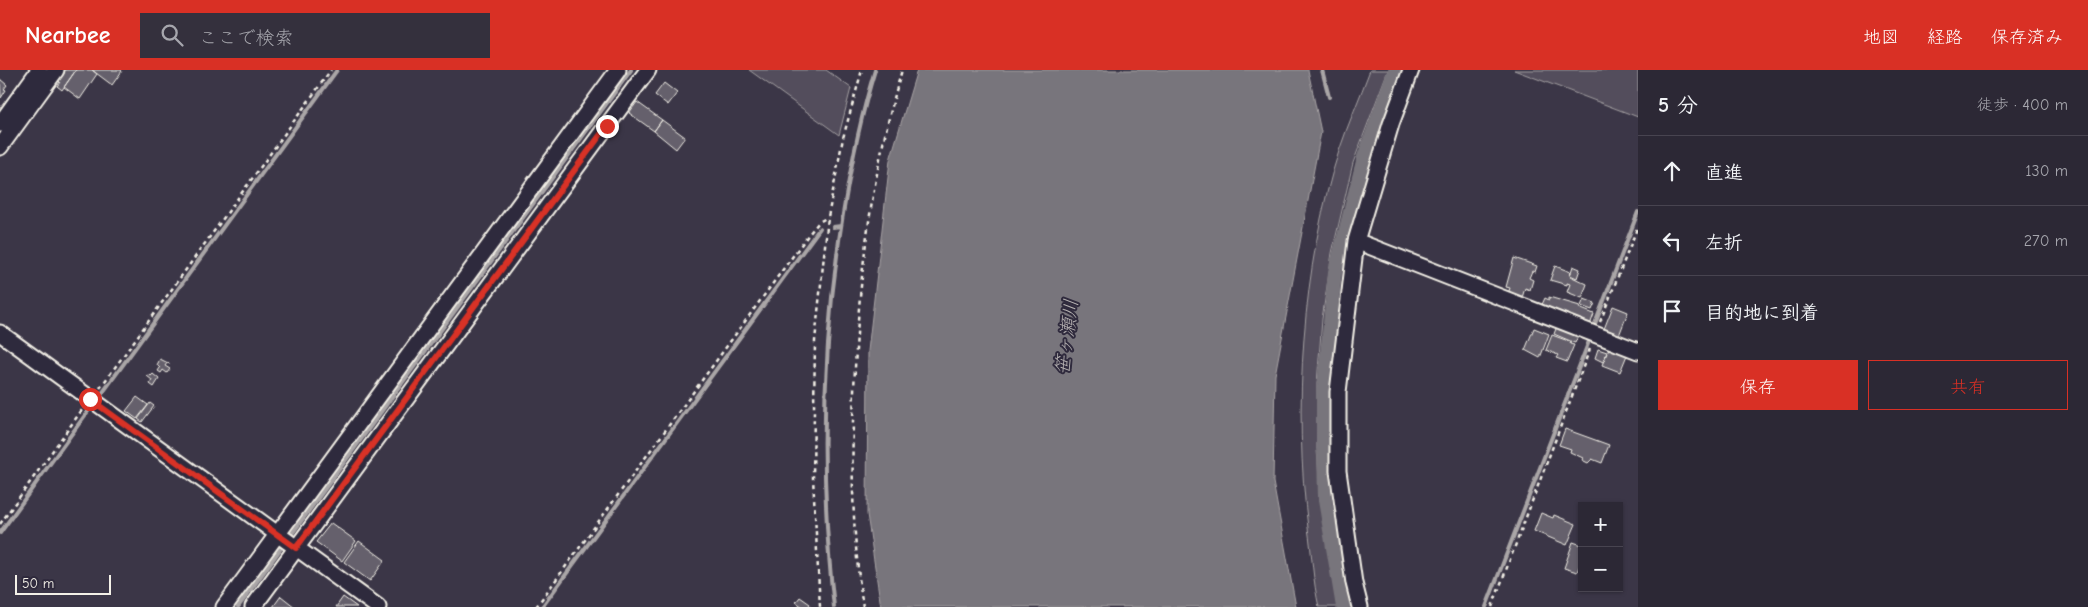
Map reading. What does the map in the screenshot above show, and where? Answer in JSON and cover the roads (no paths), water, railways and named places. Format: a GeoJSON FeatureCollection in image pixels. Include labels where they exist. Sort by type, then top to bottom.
{"type":"FeatureCollection","features":[{"type":"Feature","properties":{"kind":"street"},"geometry":{"type":"LineString","coordinates":[[0,124],[39,70]]}},
{"type":"Feature","properties":{"kind":"street"},"geometry":{"type":"LineString","coordinates":[[0,147],[56,70]]}},
{"type":"Feature","properties":{"kind":"street"},"geometry":{"type":"LineString","coordinates":[[254,607],[286,541],[618,70]]}},
{"type":"Feature","properties":{"kind":"street"},"geometry":{"type":"LineString","coordinates":[[224,607],[286,541],[648,70]]}},
{"type":"Feature","properties":{"kind":"street"},"geometry":{"type":"LineString","coordinates":[[1360,607],[1354,584],[1338,471],[1338,392],[1356,241],[1392,124],[1411,70]]}},
{"type":"Feature","properties":{"kind":"street"},"geometry":{"type":"LineString","coordinates":[[1356,241],[1638,351]]}},
{"type":"Feature","properties":{"kind":"street"},"geometry":{"type":"LineString","coordinates":[[0,333],[378,607]]}},
{"type":"Feature","properties":{"kind":"water","name":"笹ヶ瀬川"},"geometry":{"type":"Polygon","coordinates":[[[917,70],[1308,70],[1321,132],[1275,375],[1273,482],[1296,607],[881,607],[867,514],[868,351],[890,160],[917,70]]]}},
{"type":"Feature","properties":{"kind":"waterway"},"geometry":{"type":"LineString","coordinates":[[101,395],[337,70]]}},
{"type":"Feature","properties":{"kind":"waterway"},"geometry":{"type":"LineString","coordinates":[[288,539],[631,70]]}},
{"type":"Feature","properties":{"kind":"waterway"},"geometry":{"type":"LineString","coordinates":[[834,607],[826,509],[825,410],[827,361],[836,263],[843,214],[860,124],[875,70]]}},
{"type":"Feature","properties":{"kind":"waterway"},"geometry":{"type":"LineString","coordinates":[[1322,70],[1329,97]]}},
{"type":"Feature","properties":{"kind":"waterway"},"geometry":{"type":"LineString","coordinates":[[1343,607],[1325,500],[1323,396],[1335,272],[1364,157],[1395,70]]}},
{"type":"Feature","properties":{"kind":"waterway"},"geometry":{"type":"LineString","coordinates":[[1593,329],[1638,212]]}},
{"type":"Feature","properties":{"kind":"waterway"},"geometry":{"type":"LineString","coordinates":[[833,227],[841,226]]}},
{"type":"Feature","properties":{"kind":"waterway"},"geometry":{"type":"LineString","coordinates":[[542,607],[820,228]]}},
{"type":"Feature","properties":{"kind":"waterway"},"geometry":{"type":"LineString","coordinates":[[1486,607],[1591,336]]}},
{"type":"Feature","properties":{"kind":"waterway"},"geometry":{"type":"LineString","coordinates":[[0,533],[91,407]]}},
{"type":"Feature","properties":{"kind":"waterway"},"geometry":{"type":"LineString","coordinates":[[238,607],[284,544]]}}]}
